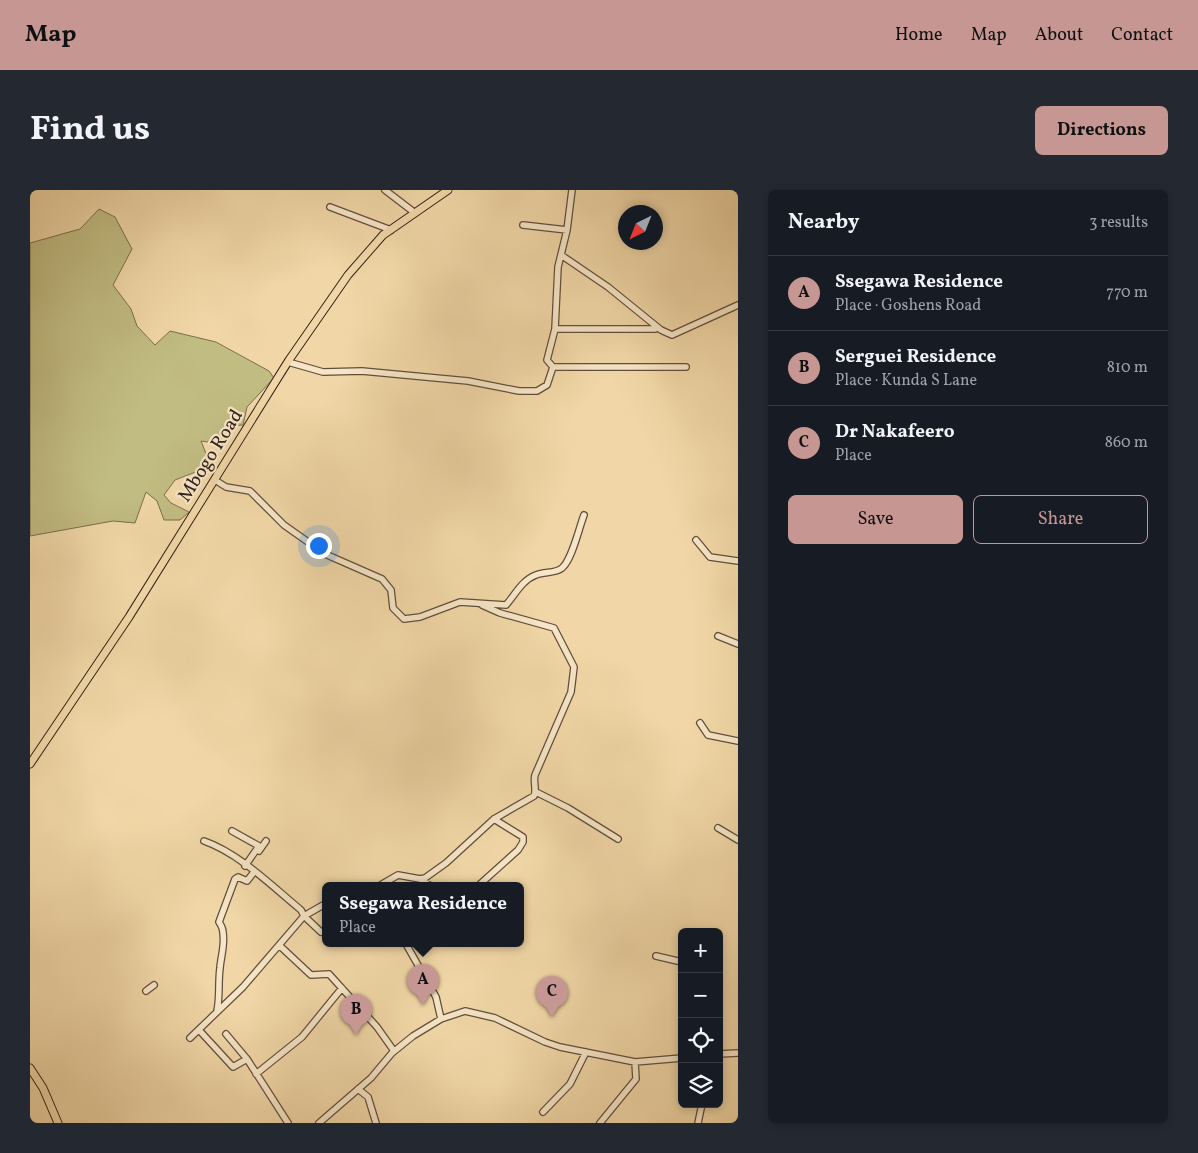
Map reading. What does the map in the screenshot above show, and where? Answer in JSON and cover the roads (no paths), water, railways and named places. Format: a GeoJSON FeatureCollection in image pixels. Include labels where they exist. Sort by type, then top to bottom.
{"type":"FeatureCollection","features":[{"type":"Feature","properties":{"kind":"main road","name":"Mbogo Road"},"geometry":{"type":"LineString","coordinates":[[30,764],[113,641],[288,362],[348,275],[374,243],[448,190]]}},
{"type":"Feature","properties":{"kind":"main road"},"geometry":{"type":"LineString","coordinates":[[30,1068],[43,1088],[58,1123]]}},
{"type":"Feature","properties":{"kind":"street"},"geometry":{"type":"LineString","coordinates":[[384,190],[415,213]]}},
{"type":"Feature","properties":{"kind":"street"},"geometry":{"type":"LineString","coordinates":[[572,190],[567,230],[558,267],[555,329],[547,360],[553,367],[686,367]]}},
{"type":"Feature","properties":{"kind":"street"},"geometry":{"type":"LineString","coordinates":[[330,207],[391,230]]}},
{"type":"Feature","properties":{"kind":"street"},"geometry":{"type":"LineString","coordinates":[[523,226],[567,230]]}},
{"type":"Feature","properties":{"kind":"street"},"geometry":{"type":"LineString","coordinates":[[561,255],[608,287],[661,330],[672,334],[738,305]]}},
{"type":"Feature","properties":{"kind":"street"},"geometry":{"type":"LineString","coordinates":[[555,329],[655,329]]}},
{"type":"Feature","properties":{"kind":"street"},"geometry":{"type":"LineString","coordinates":[[288,362],[323,372],[362,371],[468,381],[519,391],[537,391],[547,385],[553,367]]}},
{"type":"Feature","properties":{"kind":"street"},"geometry":{"type":"LineString","coordinates":[[215,480],[226,487],[250,491],[284,525],[325,554],[382,579],[391,590],[393,608],[404,619],[420,617],[460,602],[478,602],[504,606],[515,592],[531,578],[541,573],[560,570],[568,560],[584,515]]}},
{"type":"Feature","properties":{"kind":"street"},"geometry":{"type":"LineString","coordinates":[[696,540],[710,557],[738,561]]}},
{"type":"Feature","properties":{"kind":"street"},"geometry":{"type":"LineString","coordinates":[[478,602],[500,613],[554,628],[574,667],[571,692],[533,783],[536,792],[568,808],[618,839]]}},
{"type":"Feature","properties":{"kind":"street"},"geometry":{"type":"LineString","coordinates":[[718,636],[738,644]]}},
{"type":"Feature","properties":{"kind":"street"},"geometry":{"type":"LineString","coordinates":[[700,723],[708,735],[738,741]]}},
{"type":"Feature","properties":{"kind":"street"},"geometry":{"type":"LineString","coordinates":[[420,879],[446,863],[494,819],[534,796],[536,792]]}},
{"type":"Feature","properties":{"kind":"street"},"geometry":{"type":"LineString","coordinates":[[482,882],[518,850],[523,842],[523,837],[494,819]]}},
{"type":"Feature","properties":{"kind":"street"},"geometry":{"type":"LineString","coordinates":[[718,828],[738,840]]}},
{"type":"Feature","properties":{"kind":"street"},"geometry":{"type":"LineString","coordinates":[[216,1014],[220,1004],[218,985],[221,952],[224,945],[223,930],[219,922],[235,879],[238,877],[247,881],[249,869],[259,846],[232,831]]}},
{"type":"Feature","properties":{"kind":"street"},"geometry":{"type":"LineString","coordinates":[[204,841],[224,850],[249,869],[301,910],[304,916],[321,932]]}},
{"type":"Feature","properties":{"kind":"street"},"geometry":{"type":"LineString","coordinates":[[249,869],[248,862],[266,841]]}},
{"type":"Feature","properties":{"kind":"street"},"geometry":{"type":"LineString","coordinates":[[386,882],[398,875],[420,879],[425,882]]}},
{"type":"Feature","properties":{"kind":"street"},"geometry":{"type":"LineString","coordinates":[[190,1038],[216,1014],[280,946],[304,916],[322,906]]}},
{"type":"Feature","properties":{"kind":"street"},"geometry":{"type":"LineString","coordinates":[[280,946],[311,975],[329,974],[377,1027],[394,1051]]}},
{"type":"Feature","properties":{"kind":"street"},"geometry":{"type":"LineString","coordinates":[[408,947],[436,997],[441,1019]]}},
{"type":"Feature","properties":{"kind":"street"},"geometry":{"type":"LineString","coordinates":[[656,956],[678,961]]}},
{"type":"Feature","properties":{"kind":"street"},"geometry":{"type":"LineString","coordinates":[[146,991],[154,985]]}},
{"type":"Feature","properties":{"kind":"street"},"geometry":{"type":"LineString","coordinates":[[256,1074],[302,1037],[340,985]]}},
{"type":"Feature","properties":{"kind":"street"},"geometry":{"type":"LineString","coordinates":[[319,1123],[358,1089],[394,1051],[413,1036],[441,1019],[470,1011],[495,1018],[545,1042],[586,1052],[635,1062],[678,1058]]}},
{"type":"Feature","properties":{"kind":"street"},"geometry":{"type":"LineString","coordinates":[[199,1030],[233,1067],[247,1059]]}},
{"type":"Feature","properties":{"kind":"street"},"geometry":{"type":"LineString","coordinates":[[226,1034],[247,1059],[288,1123]]}},
{"type":"Feature","properties":{"kind":"street"},"geometry":{"type":"LineString","coordinates":[[543,1112],[570,1084],[586,1052]]}},
{"type":"Feature","properties":{"kind":"street"},"geometry":{"type":"LineString","coordinates":[[723,1054],[738,1053]]}},
{"type":"Feature","properties":{"kind":"street"},"geometry":{"type":"LineString","coordinates":[[600,1123],[636,1079],[635,1062]]}},
{"type":"Feature","properties":{"kind":"street"},"geometry":{"type":"LineString","coordinates":[[358,1089],[368,1097],[376,1123]]}},
{"type":"Feature","properties":{"kind":"street"},"geometry":{"type":"LineString","coordinates":[[698,1123],[701,1108]]}},
{"type":"Feature","properties":{"kind":"place","name":"Ssegawa Residence"},"geometry":{"type":"Point","coordinates":[423,1005]}},
{"type":"Feature","properties":{"kind":"place","name":"Dr Nakafeero"},"geometry":{"type":"Point","coordinates":[552,1017]}},
{"type":"Feature","properties":{"kind":"place","name":"Serguei Residence"},"geometry":{"type":"Point","coordinates":[356,1035]}}]}
